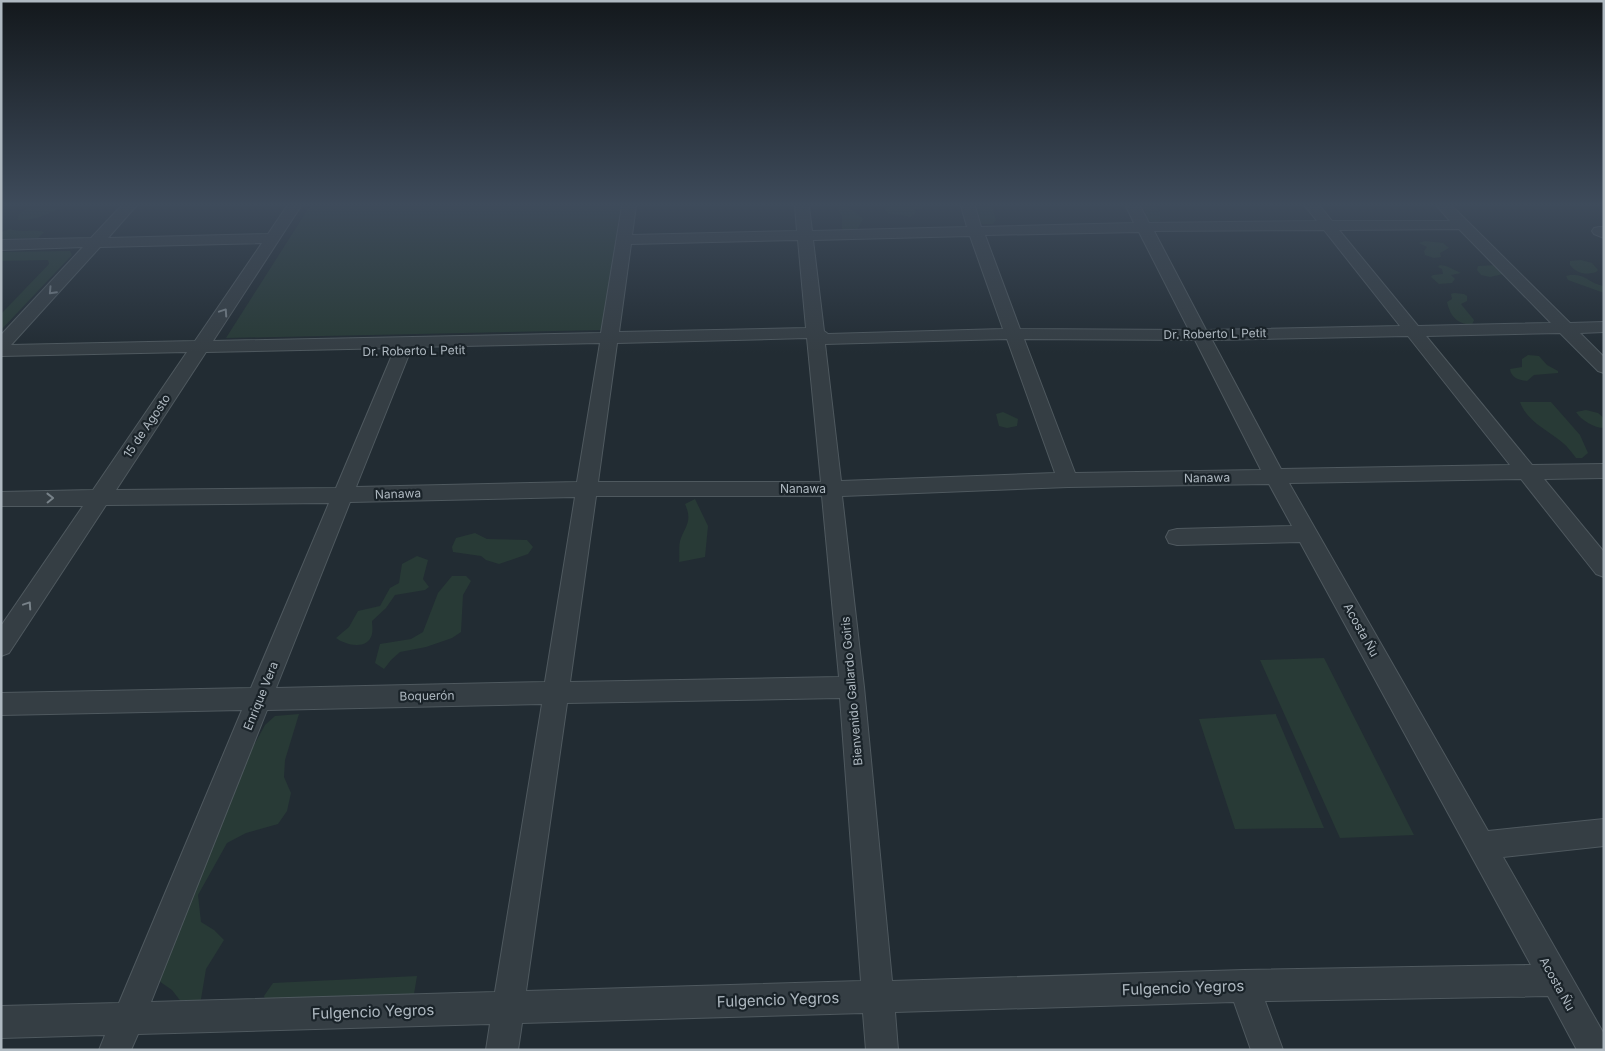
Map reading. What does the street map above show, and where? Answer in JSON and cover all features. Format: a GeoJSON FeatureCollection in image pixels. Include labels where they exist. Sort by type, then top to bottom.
{"type":"FeatureCollection","features":[{"type":"Feature","properties":{"kind":"street"},"geometry":{"type":"LineString","coordinates":[[1,346],[86,255]]}},
{"type":"Feature","properties":{"kind":"street","name":"15 de Agosto"},"geometry":{"type":"LineString","coordinates":[[1,646],[262,255]]}},
{"type":"Feature","properties":{"kind":"street"},"geometry":{"type":"LineString","coordinates":[[502,1050],[622,255]]}},
{"type":"Feature","properties":{"kind":"street","name":"Bienvenido Gallardo Goiris"},"geometry":{"type":"LineString","coordinates":[[808,255],[818,339],[830,489],[852,687],[882,1050]]}},
{"type":"Feature","properties":{"kind":"street"},"geometry":{"type":"LineString","coordinates":[[984,255],[1068,480]]}},
{"type":"Feature","properties":{"kind":"street","name":"Acosta Ñu"},"geometry":{"type":"LineString","coordinates":[[1159,255],[1275,477],[1595,1050]]}},
{"type":"Feature","properties":{"kind":"street"},"geometry":{"type":"LineString","coordinates":[[1352,255],[1604,568]]}},
{"type":"Feature","properties":{"kind":"street"},"geometry":{"type":"LineString","coordinates":[[1492,255],[1604,367]]}},
{"type":"Feature","properties":{"kind":"street","name":"Dr. Roberto L Petit"},"geometry":{"type":"LineString","coordinates":[[1,351],[198,350],[1014,334],[1201,335],[1604,327]]}},
{"type":"Feature","properties":{"kind":"street","name":"Enrique Vera"},"geometry":{"type":"LineString","coordinates":[[115,1050],[404,346]]}},
{"type":"Feature","properties":{"kind":"street","name":"Dr. Roberto L Petit"},"geometry":{"type":"LineString","coordinates":[[1,359],[198,350]]}},
{"type":"Feature","properties":{"kind":"street","name":"Nanawa"},"geometry":{"type":"LineString","coordinates":[[1,499],[344,495],[588,488],[830,489],[1068,480],[1604,472]]}},
{"type":"Feature","properties":{"kind":"street"},"geometry":{"type":"LineString","coordinates":[[1177,537],[1307,534]]}},
{"type":"Feature","properties":{"kind":"street","name":"Boquerón"},"geometry":{"type":"LineString","coordinates":[[1,704],[852,687]]}},
{"type":"Feature","properties":{"kind":"street"},"geometry":{"type":"LineString","coordinates":[[1481,846],[1604,832]]}},
{"type":"Feature","properties":{"kind":"street","name":"Fulgencio Yegros"},"geometry":{"type":"LineString","coordinates":[[1,1022],[1244,986],[1555,980]]}},
{"type":"Feature","properties":{"kind":"street"},"geometry":{"type":"LineString","coordinates":[[1244,986],[1267,1050]]}},
{"type":"Feature","properties":{"kind":"green space"},"geometry":{"type":"Polygon","coordinates":[[[1,255],[72,255],[1,330],[1,314],[49,264],[48,260],[1,261],[1,255]]]}},
{"type":"Feature","properties":{"kind":"green space"},"geometry":{"type":"Polygon","coordinates":[[[279,255],[614,255],[604,330],[226,338],[279,255]]]}},
{"type":"Feature","properties":{"kind":"green space"},"geometry":{"type":"Polygon","coordinates":[[[1425,255],[1441,255],[1441,257],[1434,258],[1425,255]]]}},
{"type":"Feature","properties":{"kind":"green space"},"geometry":{"type":"Polygon","coordinates":[[[1581,260],[1592,263],[1598,270],[1592,273],[1582,273],[1570,265],[1570,261],[1581,260]]]}},
{"type":"Feature","properties":{"kind":"green space"},"geometry":{"type":"Polygon","coordinates":[[[1440,265],[1461,273],[1451,275],[1455,279],[1452,283],[1439,284],[1431,277],[1443,274],[1442,269],[1438,267],[1440,265]]]}},
{"type":"Feature","properties":{"kind":"green space"},"geometry":{"type":"Polygon","coordinates":[[[1496,265],[1503,274],[1490,277],[1481,275],[1477,270],[1478,266],[1496,265]]]}},
{"type":"Feature","properties":{"kind":"green space"},"geometry":{"type":"Polygon","coordinates":[[[1566,276],[1584,277],[1604,286],[1604,293],[1568,280],[1566,276]]]}},
{"type":"Feature","properties":{"kind":"green space"},"geometry":{"type":"Polygon","coordinates":[[[1451,294],[1467,296],[1467,301],[1461,304],[1474,320],[1472,325],[1458,321],[1452,315],[1447,302],[1452,299],[1451,294]]]}},
{"type":"Feature","properties":{"kind":"green space"},"geometry":{"type":"Polygon","coordinates":[[[1528,355],[1539,356],[1558,373],[1534,375],[1527,381],[1516,378],[1512,375],[1510,369],[1522,367],[1522,359],[1528,355]]]}},
{"type":"Feature","properties":{"kind":"green space"},"geometry":{"type":"Polygon","coordinates":[[[1520,402],[1551,402],[1580,435],[1588,453],[1582,458],[1576,458],[1565,445],[1528,415],[1520,402]]]}},
{"type":"Feature","properties":{"kind":"green space"},"geometry":{"type":"Polygon","coordinates":[[[1586,410],[1598,413],[1604,418],[1604,428],[1588,423],[1576,412],[1586,410]]]}},
{"type":"Feature","properties":{"kind":"green space"},"geometry":{"type":"Polygon","coordinates":[[[1003,412],[1018,419],[1017,426],[1007,428],[999,426],[996,414],[1003,412]]]}},
{"type":"Feature","properties":{"kind":"green space"},"geometry":{"type":"Polygon","coordinates":[[[695,499],[708,526],[705,557],[679,562],[680,541],[688,518],[685,504],[695,499]]]}},
{"type":"Feature","properties":{"kind":"green space"},"geometry":{"type":"Polygon","coordinates":[[[475,533],[487,539],[527,540],[533,547],[528,554],[499,564],[486,560],[481,556],[453,552],[452,547],[456,538],[475,533]]]}},
{"type":"Feature","properties":{"kind":"green space"},"geometry":{"type":"Polygon","coordinates":[[[417,556],[428,560],[423,579],[429,587],[425,590],[395,595],[386,608],[372,621],[372,634],[366,643],[361,645],[350,644],[336,638],[349,627],[358,611],[380,606],[390,588],[399,583],[402,564],[417,556]]]}},
{"type":"Feature","properties":{"kind":"green space"},"geometry":{"type":"Polygon","coordinates":[[[452,576],[466,576],[471,581],[463,595],[461,632],[452,638],[426,647],[400,652],[384,669],[375,663],[380,644],[411,639],[423,632],[438,593],[452,576]]]}},
{"type":"Feature","properties":{"kind":"green space"},"geometry":{"type":"Polygon","coordinates":[[[1324,658],[1414,835],[1340,838],[1260,660],[1324,658]]]}},
{"type":"Feature","properties":{"kind":"green space"},"geometry":{"type":"Polygon","coordinates":[[[299,714],[285,760],[284,777],[291,793],[287,811],[278,824],[246,833],[227,843],[198,895],[201,922],[214,930],[224,940],[206,969],[201,999],[189,1012],[172,990],[156,979],[248,756],[265,725],[275,716],[299,714]]]}},
{"type":"Feature","properties":{"kind":"green space"},"geometry":{"type":"Polygon","coordinates":[[[1276,714],[1324,828],[1235,829],[1199,719],[1276,714]]]}},
{"type":"Feature","properties":{"kind":"green space"},"geometry":{"type":"Polygon","coordinates":[[[417,976],[414,994],[267,1006],[264,996],[273,983],[417,976]]]}}]}
